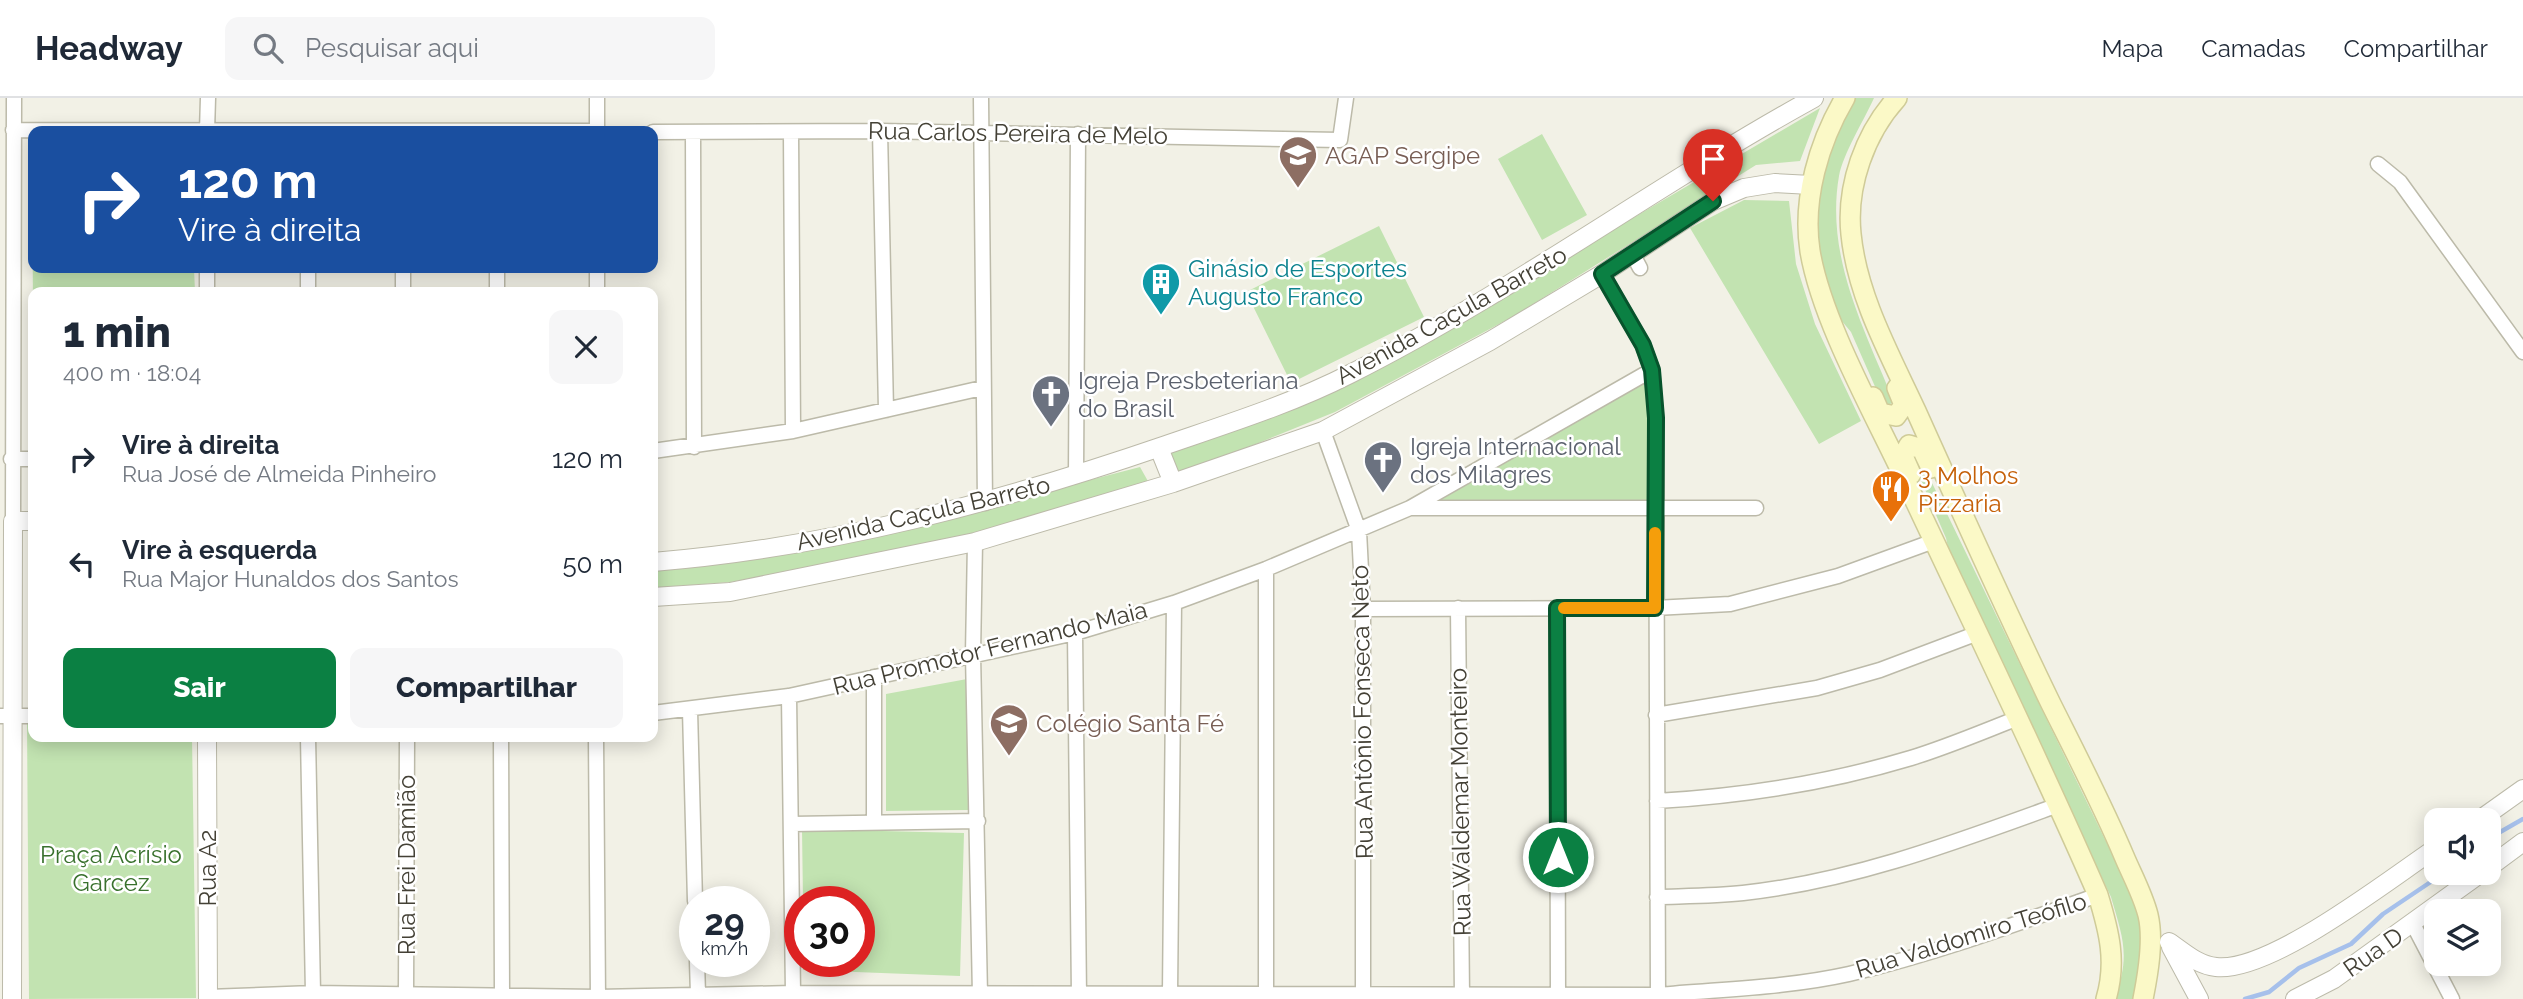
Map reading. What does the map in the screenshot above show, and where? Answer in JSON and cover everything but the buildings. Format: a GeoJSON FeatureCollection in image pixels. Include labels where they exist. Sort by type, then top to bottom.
{"type":"FeatureCollection","features":[{"type":"Feature","properties":{"kind":"main road"},"geometry":{"type":"LineString","coordinates":[[1845,98],[1834,116],[1811,185],[1808,229],[1811,251],[1826,305],[2059,805],[2098,895],[2109,931],[2113,968],[2106,999]]}},
{"type":"Feature","properties":{"kind":"main road"},"geometry":{"type":"LineString","coordinates":[[1898,98],[1886,110],[1866,148],[1851,189],[1850,231],[1856,269],[1871,312],[1968,527],[2110,824],[2148,916],[2148,973],[2144,999]]}},
{"type":"Feature","properties":{"kind":"main road"},"geometry":{"type":"LineString","coordinates":[[1841,338],[1854,356],[1880,413],[1896,416],[1904,405],[1874,333],[1871,312]]}},
{"type":"Feature","properties":{"kind":"main road"},"geometry":{"type":"LineString","coordinates":[[1934,541],[1930,519],[1903,456],[1909,445],[1922,449],[1953,516],[1968,527]]}},
{"type":"Feature","properties":{"kind":"street"},"geometry":{"type":"LineString","coordinates":[[207,126],[208,98]]}},
{"type":"Feature","properties":{"kind":"street"},"geometry":{"type":"LineString","coordinates":[[597,98],[597,126]]}},
{"type":"Feature","properties":{"kind":"street"},"geometry":{"type":"LineString","coordinates":[[981,98],[985,503]]}},
{"type":"Feature","properties":{"kind":"street","name":"Rua Carlos Pereira de Melo"},"geometry":{"type":"LineString","coordinates":[[658,132],[880,131],[1340,140],[1346,98]]}},
{"type":"Feature","properties":{"kind":"street","name":"Avenida Caçula Barreto"},"geometry":{"type":"LineString","coordinates":[[658,561],[782,546],[906,522],[985,503],[1076,476],[1246,418],[1348,376],[1577,245],[1729,145],[1814,98]]}},
{"type":"Feature","properties":{"kind":"street"},"geometry":{"type":"LineString","coordinates":[[0,998],[12,999],[6,594],[13,521],[6,478],[11,459],[13,130],[9,107]]}},
{"type":"Feature","properties":{"kind":"street"},"geometry":{"type":"LineString","coordinates":[[13,130],[28,130]]}},
{"type":"Feature","properties":{"kind":"street"},"geometry":{"type":"LineString","coordinates":[[880,131],[886,410]]}},
{"type":"Feature","properties":{"kind":"street"},"geometry":{"type":"LineString","coordinates":[[693,133],[694,447]]}},
{"type":"Feature","properties":{"kind":"street"},"geometry":{"type":"LineString","coordinates":[[791,133],[793,431]]}},
{"type":"Feature","properties":{"kind":"street"},"geometry":{"type":"LineString","coordinates":[[1076,476],[1078,134]]}},
{"type":"Feature","properties":{"kind":"street"},"geometry":{"type":"LineString","coordinates":[[2378,164],[2400,182],[2523,352]]}},
{"type":"Feature","properties":{"kind":"street","name":"Avenida Caçula Barreto"},"geometry":{"type":"LineString","coordinates":[[658,597],[730,592],[975,542],[1173,482],[1322,431],[1489,341],[1602,274],[1636,260],[1679,221],[1744,188],[1775,183],[1811,185]]}},
{"type":"Feature","properties":{"kind":"street"},"geometry":{"type":"LineString","coordinates":[[1602,274],[1643,345],[1652,370],[1656,418],[1658,997]]}},
{"type":"Feature","properties":{"kind":"street","name":"Rua Promotor Fernando Maia"},"geometry":{"type":"LineString","coordinates":[[658,713],[789,696],[1075,633],[1174,603],[1266,569],[1410,508],[1652,370]]}},
{"type":"Feature","properties":{"kind":"street"},"geometry":{"type":"LineString","coordinates":[[658,451],[793,431],[982,388]]}},
{"type":"Feature","properties":{"kind":"street","name":"Rua Antônio Fonseca Neto"},"geometry":{"type":"LineString","coordinates":[[1322,431],[1359,531],[1363,609],[1363,997]]}},
{"type":"Feature","properties":{"kind":"street"},"geometry":{"type":"LineString","coordinates":[[1159,448],[1173,482]]}},
{"type":"Feature","properties":{"kind":"street"},"geometry":{"type":"LineString","coordinates":[[11,459],[28,459]]}},
{"type":"Feature","properties":{"kind":"street"},"geometry":{"type":"LineString","coordinates":[[1410,508],[1756,508]]}},
{"type":"Feature","properties":{"kind":"street"},"geometry":{"type":"LineString","coordinates":[[13,521],[28,521]]}},
{"type":"Feature","properties":{"kind":"street"},"geometry":{"type":"LineString","coordinates":[[1363,609],[1655,608],[1730,604],[1792,590],[1934,541]]}},
{"type":"Feature","properties":{"kind":"street"},"geometry":{"type":"LineString","coordinates":[[975,542],[973,654],[980,995]]}},
{"type":"Feature","properties":{"kind":"street"},"geometry":{"type":"LineString","coordinates":[[1266,569],[1266,993]]}},
{"type":"Feature","properties":{"kind":"street"},"geometry":{"type":"LineString","coordinates":[[1170,993],[1174,603]]}},
{"type":"Feature","properties":{"kind":"street","name":"Rua Waldemar Monteiro"},"geometry":{"type":"LineString","coordinates":[[1458,608],[1462,996]]}},
{"type":"Feature","properties":{"kind":"street"},"geometry":{"type":"LineString","coordinates":[[1557,608],[1558,995]]}},
{"type":"Feature","properties":{"kind":"street"},"geometry":{"type":"LineString","coordinates":[[1075,633],[1079,996]]}},
{"type":"Feature","properties":{"kind":"street"},"geometry":{"type":"LineString","coordinates":[[1656,715],[1817,688],[1880,670],[1978,633]]}},
{"type":"Feature","properties":{"kind":"street"},"geometry":{"type":"LineString","coordinates":[[874,677],[874,821]]}},
{"type":"Feature","properties":{"kind":"street"},"geometry":{"type":"LineString","coordinates":[[789,696],[793,993]]}},
{"type":"Feature","properties":{"kind":"street"},"geometry":{"type":"LineString","coordinates":[[690,710],[695,886]]}},
{"type":"Feature","properties":{"kind":"street"},"geometry":{"type":"LineString","coordinates":[[7,716],[28,716]]}},
{"type":"Feature","properties":{"kind":"street"},"geometry":{"type":"LineString","coordinates":[[1657,801],[1728,797],[1826,781],[1913,758],[2018,718]]}},
{"type":"Feature","properties":{"kind":"street","name":"Rua A2"},"geometry":{"type":"LineString","coordinates":[[207,742],[208,998]]}},
{"type":"Feature","properties":{"kind":"street"},"geometry":{"type":"LineString","coordinates":[[308,742],[313,993]]}},
{"type":"Feature","properties":{"kind":"street","name":"Rua Frei Damião"},"geometry":{"type":"LineString","coordinates":[[406,993],[407,742]]}},
{"type":"Feature","properties":{"kind":"street"},"geometry":{"type":"LineString","coordinates":[[500,742],[502,995]]}},
{"type":"Feature","properties":{"kind":"street"},"geometry":{"type":"LineString","coordinates":[[596,742],[598,998]]}},
{"type":"Feature","properties":{"kind":"street"},"geometry":{"type":"LineString","coordinates":[[2496,808],[2523,789]]}},
{"type":"Feature","properties":{"kind":"street"},"geometry":{"type":"LineString","coordinates":[[1657,897],[1744,893],[1840,876],[1915,856],[2059,805]]}},
{"type":"Feature","properties":{"kind":"street"},"geometry":{"type":"LineString","coordinates":[[792,824],[978,821]]}},
{"type":"Feature","properties":{"kind":"street"},"geometry":{"type":"LineString","coordinates":[[2501,858],[2523,842]]}},
{"type":"Feature","properties":{"kind":"street"},"geometry":{"type":"LineString","coordinates":[[2169,942],[2200,963],[2235,967],[2286,947],[2424,856]]}},
{"type":"Feature","properties":{"kind":"street","name":"Rua D"},"geometry":{"type":"LineString","coordinates":[[2295,999],[2334,979],[2465,885]]}},
{"type":"Feature","properties":{"kind":"street","name":"Rua Valdomiro Teófilo"},"geometry":{"type":"LineString","coordinates":[[208,998],[313,993],[598,998],[793,993],[1079,996],[1266,993],[1363,997],[1658,997],[1793,983],[1848,974],[1938,950],[2098,895]]}},
{"type":"Feature","properties":{"kind":"street"},"geometry":{"type":"LineString","coordinates":[[2148,916],[2169,942],[2199,999]]}},
{"type":"Feature","properties":{"kind":"street"},"geometry":{"type":"LineString","coordinates":[[2413,924],[2452,999]]}},
{"type":"Feature","properties":{"kind":"street"},"geometry":{"type":"LineString","coordinates":[[697,977],[698,995]]}},
{"type":"Feature","properties":{"kind":"green space"},"geometry":{"type":"Polygon","coordinates":[[[1854,98],[1874,98],[1841,167],[1836,206],[1838,235],[1850,292],[1894,402],[1884,407],[1851,332],[1831,308],[1816,256],[1813,213],[1830,144],[1854,98]]]}},
{"type":"Feature","properties":{"kind":"green space"},"geometry":{"type":"Polygon","coordinates":[[[1820,108],[1800,161],[1756,165],[1514,316],[1335,412],[1177,476],[1167,452],[1507,292],[1820,108]]]}},
{"type":"Feature","properties":{"kind":"green space"},"geometry":{"type":"Polygon","coordinates":[[[1542,134],[1587,215],[1542,240],[1498,159],[1542,134]]]}},
{"type":"Feature","properties":{"kind":"green space"},"geometry":{"type":"Polygon","coordinates":[[[1744,200],[1789,201],[1796,264],[1815,324],[1861,421],[1819,444],[1690,228],[1744,200]]]}},
{"type":"Feature","properties":{"kind":"green space"},"geometry":{"type":"Polygon","coordinates":[[[1379,226],[1424,317],[1291,383],[1246,292],[1379,226]]]}},
{"type":"Feature","properties":{"kind":"green space"},"geometry":{"type":"Polygon","coordinates":[[[33,273],[194,273],[195,287],[33,287],[33,273]]]}},
{"type":"Feature","properties":{"kind":"green space"},"geometry":{"type":"Polygon","coordinates":[[[1648,380],[1650,503],[1434,501],[1648,380]]]}},
{"type":"Feature","properties":{"kind":"green space"},"geometry":{"type":"Polygon","coordinates":[[[1918,454],[2131,893],[2143,935],[2137,999],[2114,999],[2124,959],[2119,924],[2111,897],[1949,552],[1946,538],[1911,457],[1918,454]]]}},
{"type":"Feature","properties":{"kind":"green space"},"geometry":{"type":"Polygon","coordinates":[[[1140,467],[1149,483],[991,533],[731,582],[658,588],[658,568],[1005,502],[1140,467]]]}},
{"type":"Feature","properties":{"kind":"green space"},"geometry":{"type":"Polygon","coordinates":[[[967,679],[968,810],[886,811],[886,694],[967,679]]]}},
{"type":"Feature","properties":{"kind":"green space","name":"Praça Acrísio Garcez"},"geometry":{"type":"Polygon","coordinates":[[[27,723],[28,742],[192,742],[196,998],[29,999],[27,723]]]}},
{"type":"Feature","properties":{"kind":"green space"},"geometry":{"type":"Polygon","coordinates":[[[802,829],[964,833],[960,976],[875,973],[875,886],[803,886],[802,829]]]}},
{"type":"Feature","properties":{"kind":"waterway"},"geometry":{"type":"LineString","coordinates":[[2501,832],[2523,819]]}},
{"type":"Feature","properties":{"kind":"waterway"},"geometry":{"type":"LineString","coordinates":[[2245,999],[2269,992],[2299,968],[2351,944],[2383,914],[2426,885]]}},
{"type":"Feature","properties":{"kind":"slow traffic"},"geometry":{"type":"LineString","coordinates":[[1564,608],[1655,608],[1655,533]]}},
{"type":"Feature","properties":{"kind":"place","name":"AGAP Sergipe"},"geometry":{"type":"Point","coordinates":[1298,189]}},
{"type":"Feature","properties":{"kind":"place","name":"Ginásio de Esportes Augusto Franco"},"geometry":{"type":"Point","coordinates":[1161,316]}},
{"type":"Feature","properties":{"kind":"place","name":"Igreja Presbeteriana do Brasil"},"geometry":{"type":"Point","coordinates":[1051,428]}},
{"type":"Feature","properties":{"kind":"place","name":"Igreja Internacional dos Milagres"},"geometry":{"type":"Point","coordinates":[1383,494]}},
{"type":"Feature","properties":{"kind":"place","name":"3 Molhos Pizzaria"},"geometry":{"type":"Point","coordinates":[1891,523]}},
{"type":"Feature","properties":{"kind":"place","name":"Colégio Santa Fé"},"geometry":{"type":"Point","coordinates":[1009,757]}},
{"type":"Feature","properties":{"kind":"route"},"geometry":{"type":"LineString","coordinates":[[1558,857],[1557,608],[1655,608],[1656,418],[1652,370],[1643,345],[1602,274],[1713,201]]}}]}
